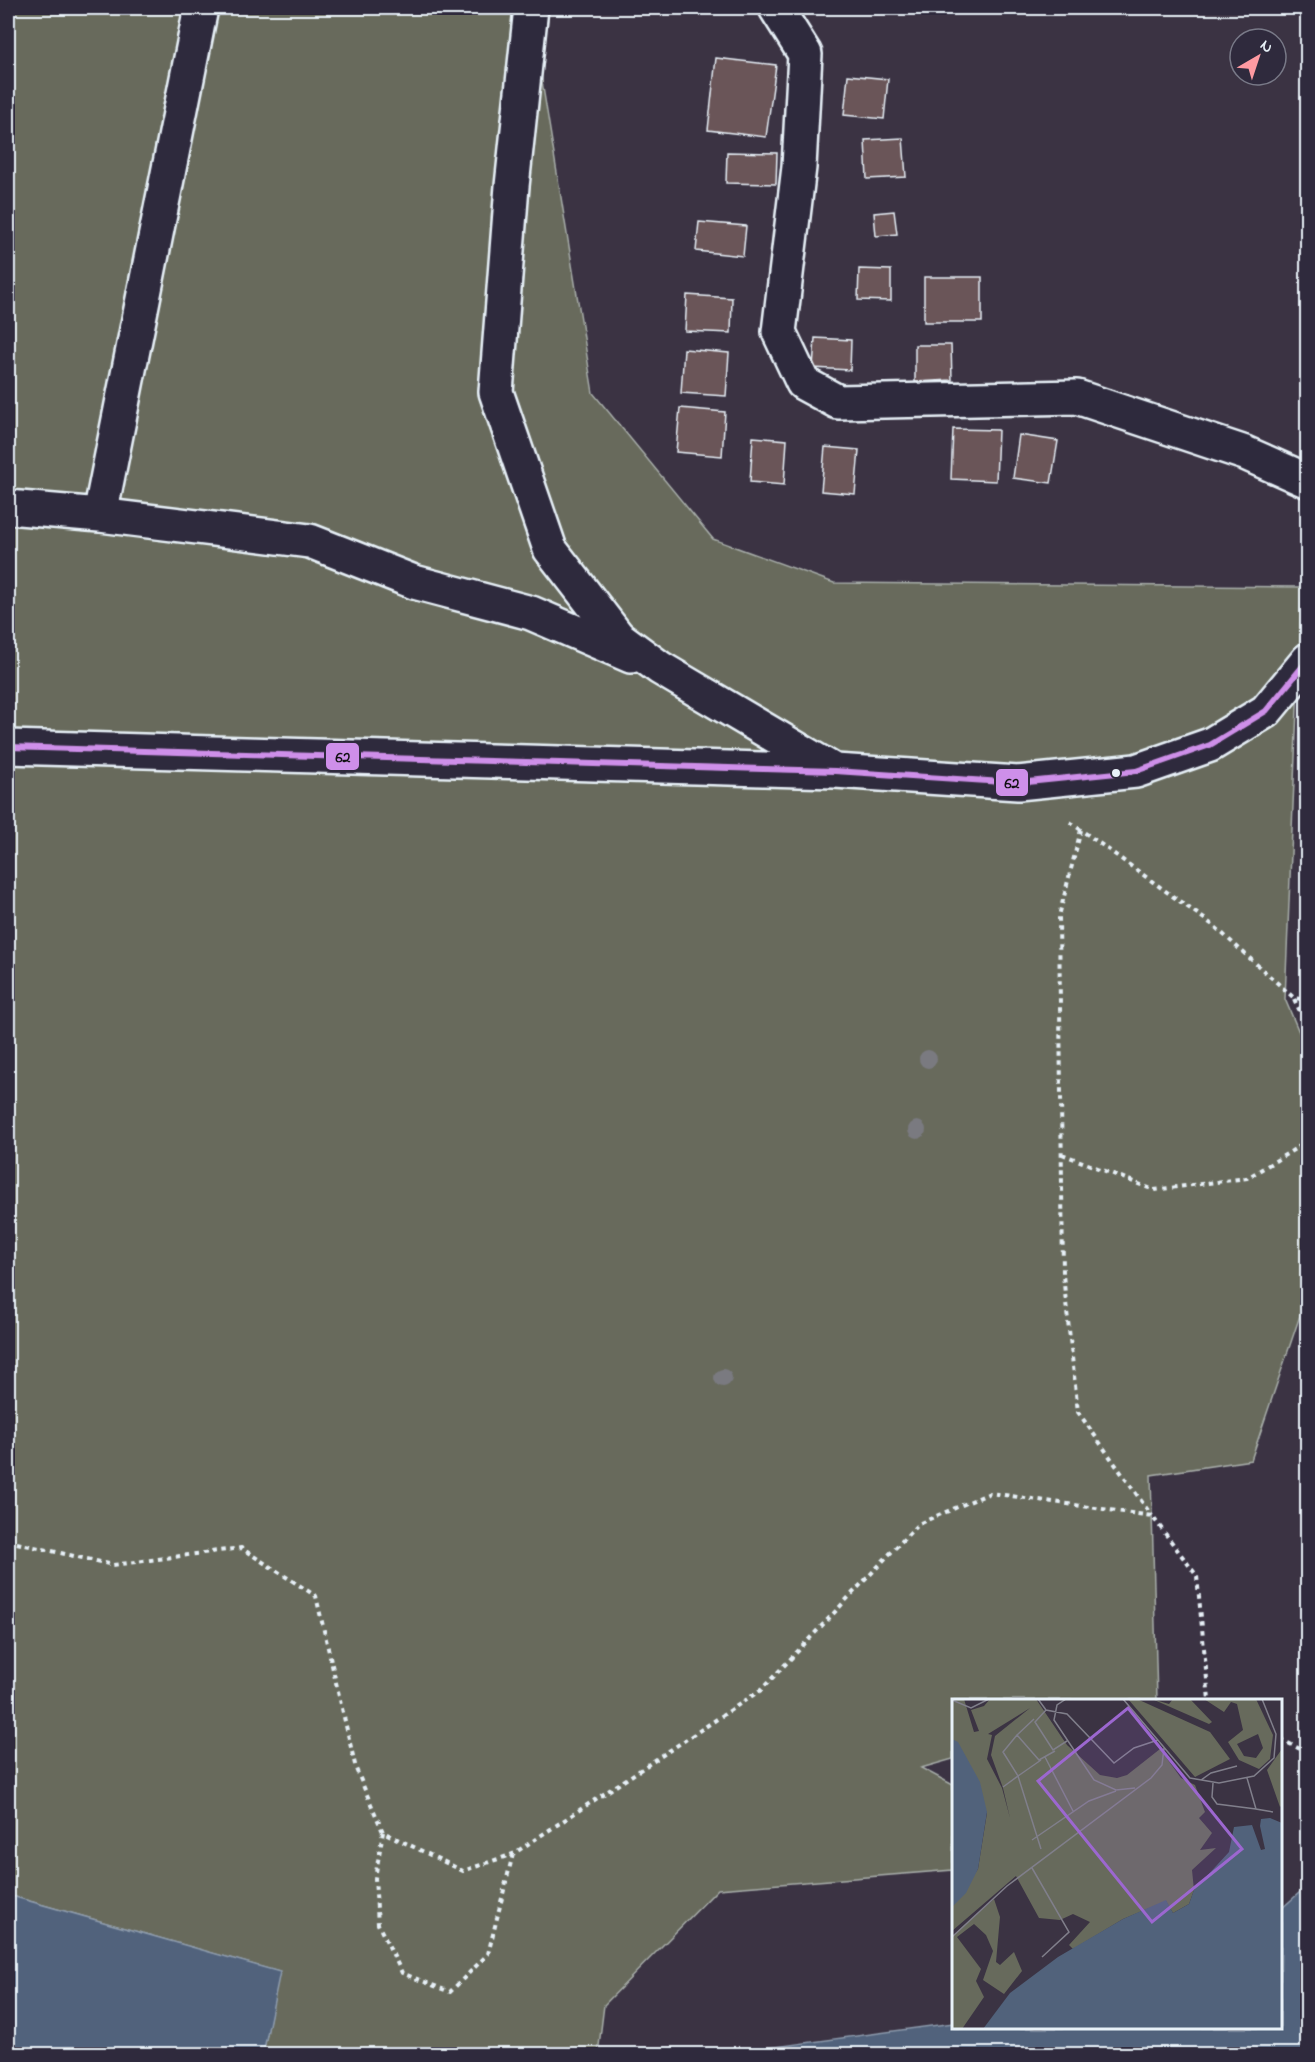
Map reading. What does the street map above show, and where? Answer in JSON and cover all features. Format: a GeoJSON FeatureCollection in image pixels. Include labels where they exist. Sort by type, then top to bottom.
{"type":"FeatureCollection","features":[{"type":"Feature","properties":{"kind":"street"},"geometry":{"type":"LineString","coordinates":[[100,515],[201,8]]}},
{"type":"Feature","properties":{"kind":"street"},"geometry":{"type":"LineString","coordinates":[[531,8],[512,186],[496,392],[550,549],[618,637],[660,668],[835,771]]}},
{"type":"Feature","properties":{"kind":"street"},"geometry":{"type":"LineString","coordinates":[[776,8],[805,54],[799,167],[780,332],[802,383],[838,402],[1077,397],[1245,453],[1308,481]]}},
{"type":"Feature","properties":{"kind":"street"},"geometry":{"type":"LineString","coordinates":[[8,507],[100,515],[310,541],[414,582],[531,613],[660,668]]}},
{"type":"Feature","properties":{"kind":"street"},"geometry":{"type":"LineString","coordinates":[[8,747],[835,771],[1018,783],[1136,771],[1210,745],[1266,711],[1308,660]]}},
{"type":"Feature","properties":{"kind":"path"},"geometry":{"type":"LineString","coordinates":[[1018,783],[1214,926],[1294,998],[1308,1028]]}},
{"type":"Feature","properties":{"kind":"path"},"geometry":{"type":"LineString","coordinates":[[1081,830],[1059,916],[1063,1275],[1078,1412],[1197,1576],[1209,1699]]}},
{"type":"Feature","properties":{"kind":"path"},"geometry":{"type":"LineString","coordinates":[[1294,998],[1308,1000]]}},
{"type":"Feature","properties":{"kind":"path"},"geometry":{"type":"LineString","coordinates":[[1062,1154],[1154,1190],[1247,1178],[1308,1141]]}},
{"type":"Feature","properties":{"kind":"path"},"geometry":{"type":"LineString","coordinates":[[383,1832],[463,1871],[513,1854],[761,1690],[918,1524],[990,1493],[1152,1516]]}},
{"type":"Feature","properties":{"kind":"path"},"geometry":{"type":"LineString","coordinates":[[8,1541],[113,1565],[241,1548],[316,1596],[356,1769],[383,1832],[375,1878],[378,1924],[402,1973],[450,1992],[488,1954],[513,1854]]}},
{"type":"Feature","properties":{"kind":"path"},"geometry":{"type":"LineString","coordinates":[[1282,1740],[1308,1753]]}},
{"type":"Feature","properties":{"kind":"green space"},"geometry":{"type":"Polygon","coordinates":[[[8,8],[530,8],[593,393],[713,539],[834,583],[1302,587],[1285,999],[1307,1051],[1307,1295],[1251,1460],[1151,1475],[1157,1699],[952,1699],[952,1759],[921,1768],[952,1784],[952,1870],[718,1889],[604,2005],[598,2054],[263,2054],[279,1972],[8,1895],[8,8]]]}},
{"type":"Feature","properties":{"kind":"water"},"geometry":{"type":"Polygon","coordinates":[[[1307,1886],[1307,2054],[723,2054],[952,2023],[952,2029],[1282,2029],[1282,1908],[1307,1886]]]}},
{"type":"Feature","properties":{"kind":"water"},"geometry":{"type":"Polygon","coordinates":[[[8,1895],[280,1972],[263,2054],[8,2054],[8,1895]]]}},
{"type":"Feature","properties":{"kind":"building"},"geometry":{"type":"Polygon","coordinates":[[[716,58],[776,65],[766,137],[708,130],[716,58]]]}},
{"type":"Feature","properties":{"kind":"building"},"geometry":{"type":"Polygon","coordinates":[[[848,75],[888,79],[884,119],[844,115],[848,75]]]}},
{"type":"Feature","properties":{"kind":"building"},"geometry":{"type":"Polygon","coordinates":[[[903,138],[906,177],[867,179],[865,140],[903,138]]]}},
{"type":"Feature","properties":{"kind":"building"},"geometry":{"type":"Polygon","coordinates":[[[727,152],[777,153],[776,184],[726,183],[727,152]]]}},
{"type":"Feature","properties":{"kind":"building"},"geometry":{"type":"Polygon","coordinates":[[[894,211],[897,234],[876,236],[874,213],[894,211]]]}},
{"type":"Feature","properties":{"kind":"building"},"geometry":{"type":"Polygon","coordinates":[[[699,222],[746,226],[743,256],[696,251],[699,222]]]}},
{"type":"Feature","properties":{"kind":"building"},"geometry":{"type":"Polygon","coordinates":[[[859,269],[891,270],[891,301],[858,300],[859,269]]]}},
{"type":"Feature","properties":{"kind":"building"},"geometry":{"type":"Polygon","coordinates":[[[924,277],[982,277],[982,322],[924,322],[924,277]]]}},
{"type":"Feature","properties":{"kind":"building"},"geometry":{"type":"Polygon","coordinates":[[[687,295],[732,298],[731,333],[685,331],[687,295]]]}},
{"type":"Feature","properties":{"kind":"building"},"geometry":{"type":"Polygon","coordinates":[[[815,338],[851,340],[850,370],[813,368],[815,338]]]}},
{"type":"Feature","properties":{"kind":"building"},"geometry":{"type":"Polygon","coordinates":[[[915,345],[951,345],[952,380],[915,382],[915,345]]]}},
{"type":"Feature","properties":{"kind":"building"},"geometry":{"type":"Polygon","coordinates":[[[684,349],[729,353],[726,396],[681,393],[684,349]]]}},
{"type":"Feature","properties":{"kind":"building"},"geometry":{"type":"Polygon","coordinates":[[[680,408],[725,412],[722,456],[676,452],[680,408]]]}},
{"type":"Feature","properties":{"kind":"building"},"geometry":{"type":"Polygon","coordinates":[[[953,429],[998,430],[996,481],[951,479],[953,429]]]}},
{"type":"Feature","properties":{"kind":"building"},"geometry":{"type":"Polygon","coordinates":[[[1019,435],[1058,441],[1051,483],[1013,478],[1019,435]]]}},
{"type":"Feature","properties":{"kind":"building"},"geometry":{"type":"Polygon","coordinates":[[[753,437],[787,440],[784,485],[750,482],[753,437]]]}},
{"type":"Feature","properties":{"kind":"building"},"geometry":{"type":"Polygon","coordinates":[[[825,447],[859,450],[855,494],[821,491],[825,447]]]}},
{"type":"Feature","properties":{"kind":"transit line","name":"62"},"geometry":{"type":"LineString","coordinates":[[8,747],[835,771],[1018,783],[1136,771],[1210,745],[1266,711],[1308,660]]}}]}
